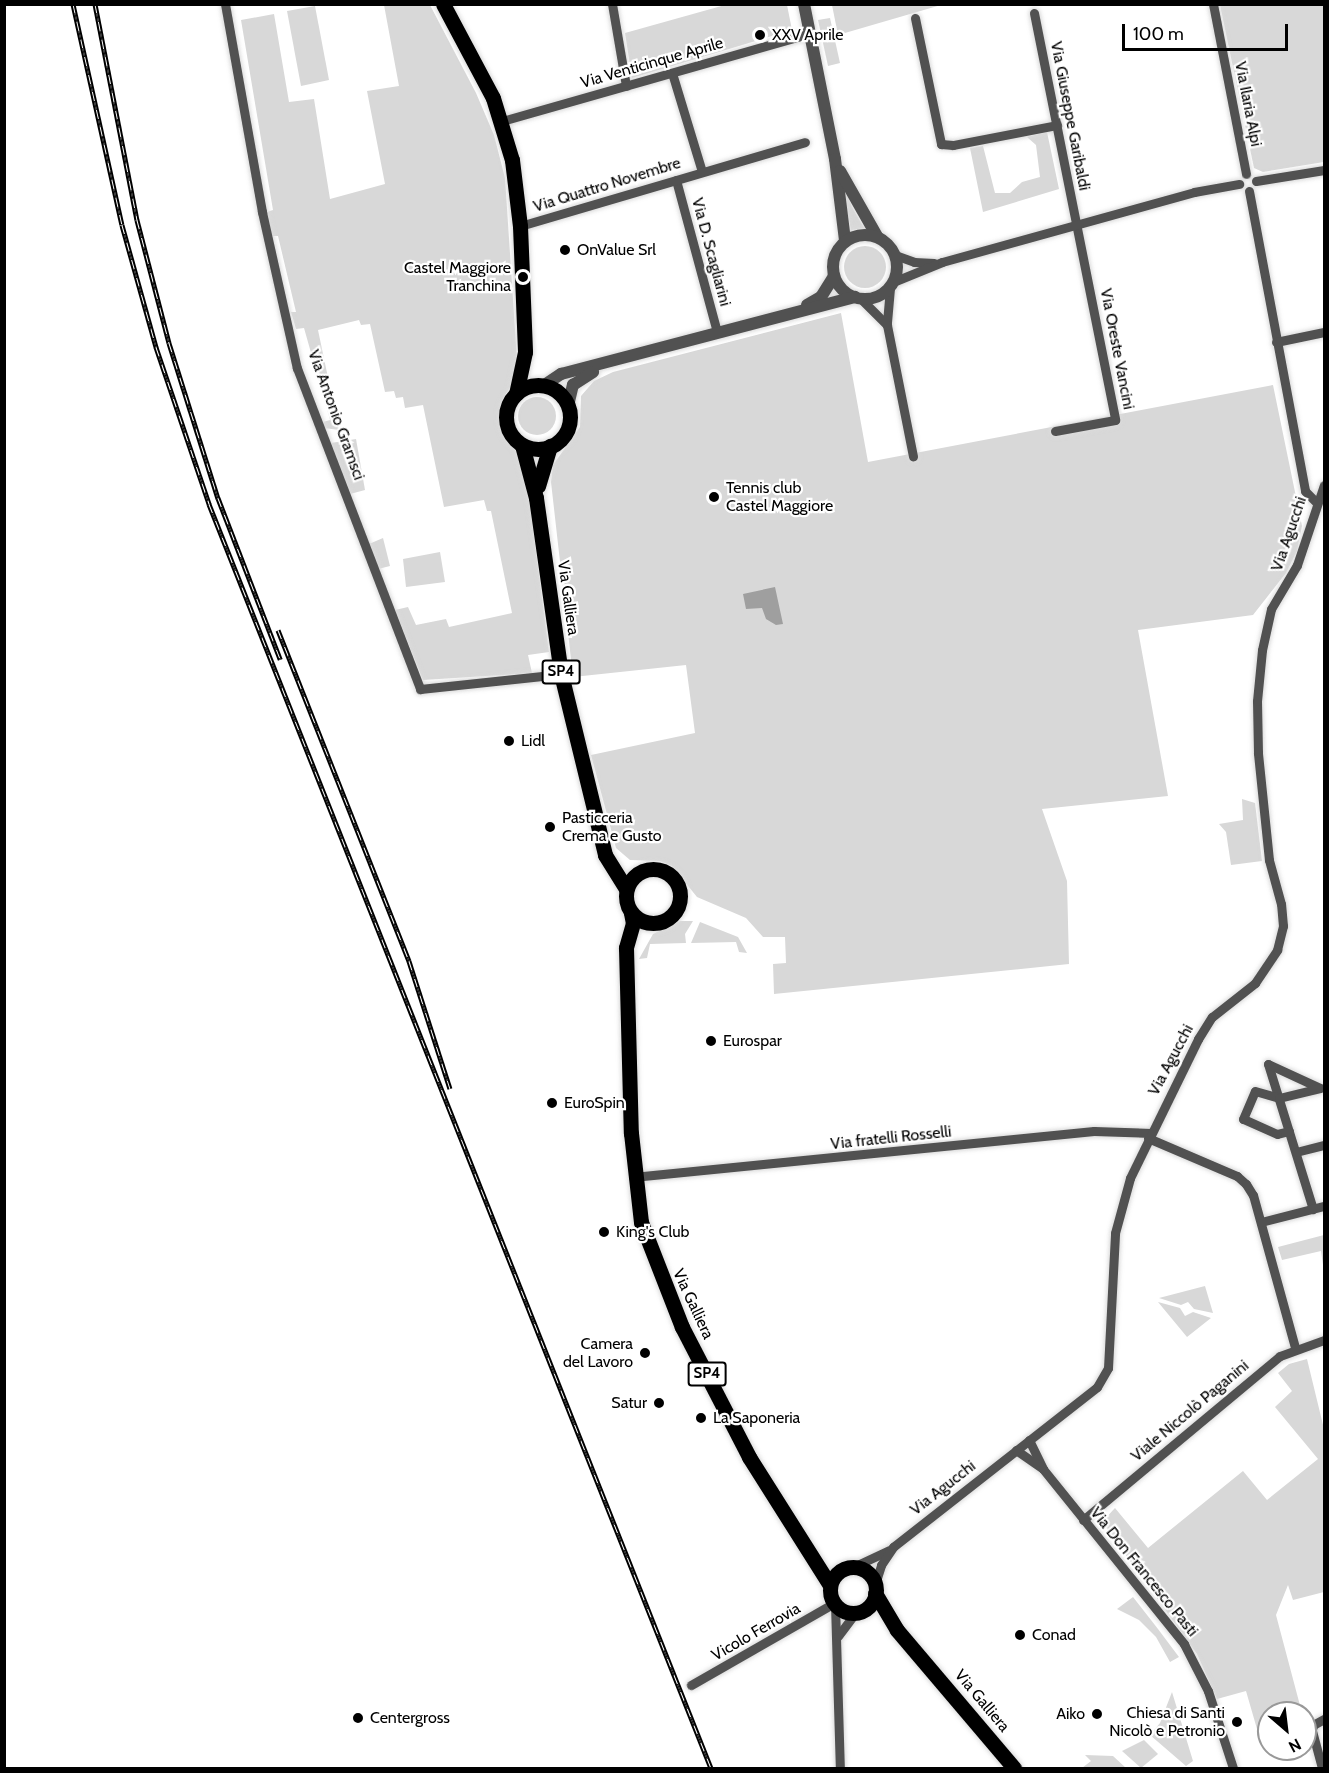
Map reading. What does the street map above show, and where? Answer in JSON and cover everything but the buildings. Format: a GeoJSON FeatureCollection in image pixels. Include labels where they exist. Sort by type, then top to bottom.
{"type":"FeatureCollection","features":[{"type":"Feature","properties":{"kind":"main road"},"geometry":{"type":"LineString","coordinates":[[444,4],[502,121],[513,166],[520,226],[525,352],[516,394]]}},
{"type":"Feature","properties":{"kind":"main road"},"geometry":{"type":"LineString","coordinates":[[525,352],[539,386]]}},
{"type":"Feature","properties":{"kind":"main road"},"geometry":{"type":"LineString","coordinates":[[516,394],[539,386],[555,390],[568,406]]}},
{"type":"Feature","properties":{"kind":"main road","name":"SP4"},"geometry":{"type":"LineString","coordinates":[[516,394],[507,411],[507,424],[522,445]]}},
{"type":"Feature","properties":{"kind":"main road","name":"SP4"},"geometry":{"type":"LineString","coordinates":[[550,446],[567,430],[568,406]]}},
{"type":"Feature","properties":{"kind":"main road","name":"Via Galliera"},"geometry":{"type":"LineString","coordinates":[[522,445],[536,498],[561,674],[605,855],[626,889]]}},
{"type":"Feature","properties":{"kind":"main road"},"geometry":{"type":"LineString","coordinates":[[522,445],[534,448],[550,446]]}},
{"type":"Feature","properties":{"kind":"main road","name":"Via Galliera"},"geometry":{"type":"LineString","coordinates":[[536,498],[541,467],[550,446]]}},
{"type":"Feature","properties":{"kind":"main road"},"geometry":{"type":"LineString","coordinates":[[603,842],[616,859],[642,871],[666,872],[679,891],[674,913],[658,922],[640,920],[631,913],[626,889],[642,871]]}},
{"type":"Feature","properties":{"kind":"main road","name":"Via Galliera"},"geometry":{"type":"LineString","coordinates":[[631,913],[633,923],[626,948],[633,1177],[646,1238],[682,1327],[767,1488],[814,1555],[830,1586]]}},
{"type":"Feature","properties":{"kind":"main road","name":"Via Galliera"},"geometry":{"type":"LineString","coordinates":[[628,966],[642,936],[658,922]]}},
{"type":"Feature","properties":{"kind":"main road"},"geometry":{"type":"LineString","coordinates":[[814,1555],[864,1570],[875,1588],[871,1604],[857,1612],[834,1604],[830,1586],[836,1574],[852,1567]]}},
{"type":"Feature","properties":{"kind":"main road","name":"Via Galliera"},"geometry":{"type":"LineString","coordinates":[[875,1588],[897,1630],[1014,1768]]}},
{"type":"Feature","properties":{"kind":"main road","name":"Via Galliera"},"geometry":{"type":"LineString","coordinates":[[857,1612],[897,1630]]}},
{"type":"Feature","properties":{"kind":"street","name":"Via Antonio Gramsci"},"geometry":{"type":"LineString","coordinates":[[225,4],[262,212],[297,369],[420,689],[561,674]]}},
{"type":"Feature","properties":{"kind":"street"},"geometry":{"type":"LineString","coordinates":[[612,4],[626,86]]}},
{"type":"Feature","properties":{"kind":"street"},"geometry":{"type":"LineString","coordinates":[[804,4],[835,159],[845,241]]}},
{"type":"Feature","properties":{"kind":"street","name":"Via Ilaria Alpi"},"geometry":{"type":"LineString","coordinates":[[1213,4],[1246,174]]}},
{"type":"Feature","properties":{"kind":"street","name":"Via Giuseppe Garibaldi"},"geometry":{"type":"LineString","coordinates":[[1034,13],[1077,225]]}},
{"type":"Feature","properties":{"kind":"street"},"geometry":{"type":"LineString","coordinates":[[915,18],[941,144],[953,145],[1057,125]]}},
{"type":"Feature","properties":{"kind":"street","name":"Via Venticinque Aprile"},"geometry":{"type":"LineString","coordinates":[[502,121],[810,33]]}},
{"type":"Feature","properties":{"kind":"street","name":"Via Quattro Novembre"},"geometry":{"type":"LineString","coordinates":[[672,73],[702,172]]}},
{"type":"Feature","properties":{"kind":"street","name":"Via Quattro Novembre"},"geometry":{"type":"LineString","coordinates":[[520,226],[805,142]]}},
{"type":"Feature","properties":{"kind":"street"},"geometry":{"type":"LineString","coordinates":[[835,159],[877,236],[895,255],[914,262],[942,262]]}},
{"type":"Feature","properties":{"kind":"street"},"geometry":{"type":"LineString","coordinates":[[539,386],[561,374],[622,360],[799,309],[880,296],[892,285],[942,262],[1239,184],[1246,174],[1256,181],[1324,170]]}},
{"type":"Feature","properties":{"kind":"street","name":"Via D. Scagliarini"},"geometry":{"type":"LineString","coordinates":[[675,180],[717,332]]}},
{"type":"Feature","properties":{"kind":"street"},"geometry":{"type":"LineString","coordinates":[[1249,191],[1256,181]]}},
{"type":"Feature","properties":{"kind":"street"},"geometry":{"type":"LineString","coordinates":[[1239,184],[1249,191],[1305,492],[1316,502]]}},
{"type":"Feature","properties":{"kind":"street","name":"Via Oreste Vancini"},"geometry":{"type":"LineString","coordinates":[[1055,431],[1115,420],[1077,225]]}},
{"type":"Feature","properties":{"kind":"street"},"geometry":{"type":"LineString","coordinates":[[877,236],[860,234],[845,241],[833,261],[834,276],[842,290],[858,298],[887,325]]}},
{"type":"Feature","properties":{"kind":"street"},"geometry":{"type":"LineString","coordinates":[[895,255],[887,325],[912,456]]}},
{"type":"Feature","properties":{"kind":"street"},"geometry":{"type":"LineString","coordinates":[[799,309],[820,297],[834,276]]}},
{"type":"Feature","properties":{"kind":"street"},"geometry":{"type":"LineString","coordinates":[[1276,342],[1324,333]]}},
{"type":"Feature","properties":{"kind":"street"},"geometry":{"type":"LineString","coordinates":[[568,406],[570,389],[580,377],[622,360]]}},
{"type":"Feature","properties":{"kind":"street","name":"Via Agucchi"},"geometry":{"type":"LineString","coordinates":[[894,1547],[1097,1387],[1108,1368],[1115,1233],[1131,1178],[1149,1136],[1212,1017],[1255,983],[1277,950],[1283,926],[1281,904],[1269,860],[1263,820],[1257,701],[1271,609],[1297,565],[1316,502],[1324,485]]}},
{"type":"Feature","properties":{"kind":"street"},"geometry":{"type":"LineString","coordinates":[[1289,1131],[1277,1134],[1243,1119],[1255,1091],[1279,1098],[1320,1088],[1268,1064],[1279,1098],[1289,1131],[1296,1152],[1313,1209]]}},
{"type":"Feature","properties":{"kind":"street","name":"Via fratelli Rosselli"},"geometry":{"type":"LineString","coordinates":[[633,1177],[1094,1131],[1149,1136]]}},
{"type":"Feature","properties":{"kind":"street"},"geometry":{"type":"LineString","coordinates":[[1149,1136],[1237,1176],[1253,1195],[1295,1348]]}},
{"type":"Feature","properties":{"kind":"street"},"geometry":{"type":"LineString","coordinates":[[1296,1152],[1324,1145]]}},
{"type":"Feature","properties":{"kind":"street"},"geometry":{"type":"LineString","coordinates":[[1261,1222],[1324,1206]]}},
{"type":"Feature","properties":{"kind":"street","name":"Viale Niccolò Paganini"},"geometry":{"type":"LineString","coordinates":[[1083,1520],[1280,1356],[1295,1348],[1324,1340]]}},
{"type":"Feature","properties":{"kind":"street","name":"Via Don Francesco Pasti"},"geometry":{"type":"LineString","coordinates":[[1029,1440],[1042,1469],[1184,1644],[1208,1691],[1233,1768]]}},
{"type":"Feature","properties":{"kind":"street","name":"Via Don Francesco Pasti"},"geometry":{"type":"LineString","coordinates":[[1016,1450],[1042,1469]]}},
{"type":"Feature","properties":{"kind":"street"},"geometry":{"type":"LineString","coordinates":[[852,1567],[894,1547]]}},
{"type":"Feature","properties":{"kind":"street"},"geometry":{"type":"LineString","coordinates":[[875,1588],[880,1565],[894,1547]]}},
{"type":"Feature","properties":{"kind":"street"},"geometry":{"type":"LineString","coordinates":[[834,1604],[838,1636],[840,1768]]}},
{"type":"Feature","properties":{"kind":"street","name":"Vicolo Ferrovia"},"geometry":{"type":"LineString","coordinates":[[692,1685],[834,1604]]}},
{"type":"Feature","properties":{"kind":"street"},"geometry":{"type":"LineString","coordinates":[[838,1636],[857,1612]]}},
{"type":"Feature","properties":{"kind":"street"},"geometry":{"type":"LineString","coordinates":[[1322,1768],[1312,1730],[1313,1725],[1324,1719]]}},
{"type":"Feature","properties":{"kind":"shaded area"},"geometry":{"type":"Polygon","coordinates":[[[832,4],[941,5],[838,35],[832,4]]]}},
{"type":"Feature","properties":{"kind":"shaded area"},"geometry":{"type":"Polygon","coordinates":[[[384,5],[430,5],[476,93],[494,135],[505,178],[518,375],[502,400],[499,422],[504,435],[521,456],[530,506],[549,652],[528,655],[532,673],[423,680],[395,610],[408,607],[416,625],[446,619],[449,627],[512,613],[491,511],[487,511],[484,500],[444,507],[423,405],[405,408],[403,397],[396,398],[394,391],[385,392],[370,324],[361,325],[359,320],[318,330],[339,430],[324,428],[323,422],[330,420],[304,328],[296,329],[291,312],[296,312],[278,236],[272,236],[267,212],[273,210],[241,20],[274,14],[289,102],[314,99],[330,199],[385,184],[367,91],[399,86],[384,5]]]}},
{"type":"Feature","properties":{"kind":"shaded area"},"geometry":{"type":"Polygon","coordinates":[[[725,5],[787,5],[792,30],[632,78],[625,33],[725,5]]]}},
{"type":"Feature","properties":{"kind":"shaded area"},"geometry":{"type":"Polygon","coordinates":[[[1220,5],[1324,5],[1324,162],[1263,172],[1254,168],[1220,5]]]}},
{"type":"Feature","properties":{"kind":"shaded area"},"geometry":{"type":"Polygon","coordinates":[[[315,6],[329,80],[301,86],[287,11],[315,6]]]}},
{"type":"Feature","properties":{"kind":"shaded area"},"geometry":{"type":"Polygon","coordinates":[[[830,18],[840,63],[828,66],[818,20],[830,18]]]}},
{"type":"Feature","properties":{"kind":"shaded area"},"geometry":{"type":"Polygon","coordinates":[[[1047,132],[1059,189],[983,212],[970,148],[983,146],[995,193],[1010,193],[1022,182],[1040,177],[1036,145],[1027,137],[1047,132]]]}},
{"type":"Feature","properties":{"kind":"shaded area"},"geometry":{"type":"Polygon","coordinates":[[[841,181],[852,207],[864,228],[851,230],[841,181]]]}},
{"type":"Feature","properties":{"kind":"shaded area"},"geometry":{"type":"Polygon","coordinates":[[[865,246],[880,252],[886,267],[880,282],[865,288],[850,282],[844,267],[850,252],[865,246]]]}},
{"type":"Feature","properties":{"kind":"shaded area"},"geometry":{"type":"Polygon","coordinates":[[[841,313],[868,462],[1273,385],[1302,526],[1297,551],[1286,573],[1253,615],[1138,630],[1168,796],[1042,809],[1067,881],[1069,964],[774,994],[773,964],[786,963],[785,937],[763,937],[746,918],[697,897],[672,866],[660,861],[630,860],[616,848],[591,755],[695,733],[686,665],[573,677],[551,482],[553,465],[580,427],[581,396],[594,381],[613,372],[841,313]]]}},
{"type":"Feature","properties":{"kind":"shaded area"},"geometry":{"type":"Polygon","coordinates":[[[537,397],[551,402],[556,416],[551,430],[537,435],[523,430],[518,416],[523,402],[537,397]]]}},
{"type":"Feature","properties":{"kind":"shaded area"},"geometry":{"type":"Polygon","coordinates":[[[356,439],[365,490],[350,494],[331,443],[356,439]]]}},
{"type":"Feature","properties":{"kind":"shaded area"},"geometry":{"type":"Polygon","coordinates":[[[383,538],[390,566],[378,569],[369,544],[383,538]]]}},
{"type":"Feature","properties":{"kind":"shaded area"},"geometry":{"type":"Polygon","coordinates":[[[440,552],[445,582],[406,587],[403,559],[440,552]]]}},
{"type":"Feature","properties":{"kind":"shaded area"},"geometry":{"type":"Polygon","coordinates":[[[775,587],[783,624],[776,625],[766,619],[762,608],[746,609],[743,594],[775,587]]]}},
{"type":"Feature","properties":{"kind":"shaded area"},"geometry":{"type":"Polygon","coordinates":[[[1242,799],[1255,803],[1262,861],[1231,865],[1226,832],[1219,824],[1243,820],[1242,799]]]}},
{"type":"Feature","properties":{"kind":"shaded area"},"geometry":{"type":"Polygon","coordinates":[[[680,921],[693,921],[685,934],[686,943],[650,944],[647,958],[639,959],[653,934],[680,921]]]}},
{"type":"Feature","properties":{"kind":"shaded area"},"geometry":{"type":"Polygon","coordinates":[[[700,922],[738,937],[747,953],[739,952],[736,942],[691,943],[700,922]]]}},
{"type":"Feature","properties":{"kind":"shaded area"},"geometry":{"type":"Polygon","coordinates":[[[1324,1235],[1324,1272],[1321,1251],[1282,1260],[1278,1247],[1324,1235]]]}},
{"type":"Feature","properties":{"kind":"shaded area"},"geometry":{"type":"Polygon","coordinates":[[[1205,1286],[1213,1313],[1194,1309],[1188,1302],[1181,1305],[1159,1298],[1205,1286]]]}},
{"type":"Feature","properties":{"kind":"shaded area"},"geometry":{"type":"Polygon","coordinates":[[[1158,1302],[1180,1308],[1185,1316],[1193,1312],[1211,1318],[1187,1337],[1158,1302]]]}},
{"type":"Feature","properties":{"kind":"shaded area"},"geometry":{"type":"Polygon","coordinates":[[[1307,1359],[1324,1429],[1324,1592],[1293,1600],[1288,1585],[1276,1615],[1299,1701],[1257,1701],[1257,1729],[1246,1691],[1217,1699],[1197,1654],[1102,1522],[1115,1508],[1148,1548],[1243,1471],[1267,1500],[1318,1459],[1275,1407],[1292,1391],[1278,1373],[1289,1364],[1307,1359]]]}},
{"type":"Feature","properties":{"kind":"shaded area"},"geometry":{"type":"Polygon","coordinates":[[[1133,1597],[1179,1657],[1170,1662],[1156,1637],[1139,1620],[1117,1609],[1133,1597]]]}},
{"type":"Feature","properties":{"kind":"shaded area"},"geometry":{"type":"Polygon","coordinates":[[[1172,1692],[1193,1761],[1186,1766],[1150,1735],[1160,1723],[1172,1692]]]}},
{"type":"Feature","properties":{"kind":"shaded area"},"geometry":{"type":"Polygon","coordinates":[[[1144,1740],[1158,1754],[1141,1768],[1122,1751],[1144,1740]]]}},
{"type":"Feature","properties":{"kind":"shaded area"},"geometry":{"type":"Polygon","coordinates":[[[1085,1755],[1113,1756],[1126,1768],[1082,1768],[1091,1761],[1085,1755]]]}},
{"type":"Feature","properties":{"kind":"railway"},"geometry":{"type":"LineString","coordinates":[[73,4],[122,225],[156,347],[209,504],[711,1768]]}},
{"type":"Feature","properties":{"kind":"railway"},"geometry":{"type":"LineString","coordinates":[[95,4],[137,220],[169,343],[218,498],[280,659]]}},
{"type":"Feature","properties":{"kind":"railway"},"geometry":{"type":"LineString","coordinates":[[278,630],[409,961],[450,1089]]}},
{"type":"Feature","properties":{"kind":"place","name":"XXV Aprile"},"geometry":{"type":"Point","coordinates":[760,35]}},
{"type":"Feature","properties":{"kind":"place","name":"OnValue Srl"},"geometry":{"type":"Point","coordinates":[565,250]}},
{"type":"Feature","properties":{"kind":"place","name":"Castel Maggiore Tranchina"},"geometry":{"type":"Point","coordinates":[523,277]}},
{"type":"Feature","properties":{"kind":"place","name":"Tennis club Castel Maggiore"},"geometry":{"type":"Point","coordinates":[714,497]}},
{"type":"Feature","properties":{"kind":"place","name":"Lidl"},"geometry":{"type":"Point","coordinates":[509,741]}},
{"type":"Feature","properties":{"kind":"place","name":"Pasticceria Crema e Gusto"},"geometry":{"type":"Point","coordinates":[550,827]}},
{"type":"Feature","properties":{"kind":"place","name":"Eurospar"},"geometry":{"type":"Point","coordinates":[711,1041]}},
{"type":"Feature","properties":{"kind":"place","name":"EuroSpin"},"geometry":{"type":"Point","coordinates":[552,1103]}},
{"type":"Feature","properties":{"kind":"place","name":"King's Club"},"geometry":{"type":"Point","coordinates":[604,1232]}},
{"type":"Feature","properties":{"kind":"place","name":"Camera del Lavoro"},"geometry":{"type":"Point","coordinates":[645,1353]}},
{"type":"Feature","properties":{"kind":"place","name":"Satur"},"geometry":{"type":"Point","coordinates":[659,1403]}},
{"type":"Feature","properties":{"kind":"place","name":"La Saponeria"},"geometry":{"type":"Point","coordinates":[701,1418]}},
{"type":"Feature","properties":{"kind":"place","name":"Conad"},"geometry":{"type":"Point","coordinates":[1020,1635]}},
{"type":"Feature","properties":{"kind":"place","name":"Aiko"},"geometry":{"type":"Point","coordinates":[1097,1714]}},
{"type":"Feature","properties":{"kind":"place","name":"Centergross"},"geometry":{"type":"Point","coordinates":[358,1718]}},
{"type":"Feature","properties":{"kind":"place","name":"Chiesa di Santi Nicolò e Petronio"},"geometry":{"type":"Point","coordinates":[1237,1722]}}]}
